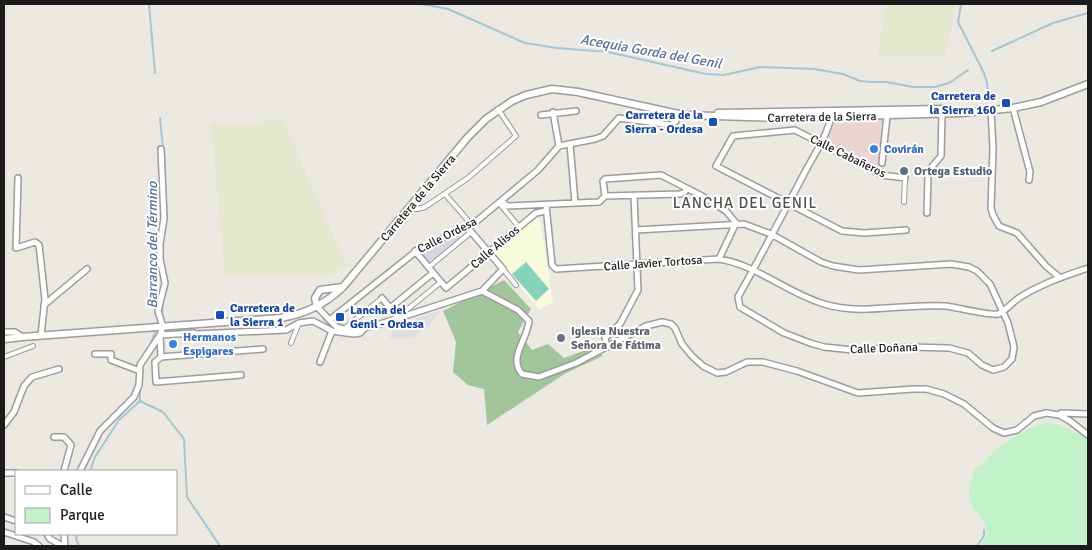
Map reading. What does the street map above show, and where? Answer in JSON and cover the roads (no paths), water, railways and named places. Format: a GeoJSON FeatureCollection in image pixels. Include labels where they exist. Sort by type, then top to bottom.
{"type":"FeatureCollection","features":[{"type":"Feature","properties":{"kind":"street","name":"Carretera de la Sierra"},"geometry":{"type":"LineString","coordinates":[[5,340],[22,336],[280,318],[297,315],[317,307],[343,287],[468,137],[486,119],[498,109],[526,95],[546,90],[563,89],[684,115],[831,117],[942,114],[1013,108],[1041,102],[1088,84]]}},
{"type":"Feature","properties":{"kind":"street"},"geometry":{"type":"LineString","coordinates":[[1013,108],[1030,172],[1029,180]]}},
{"type":"Feature","properties":{"kind":"street"},"geometry":{"type":"LineString","coordinates":[[409,209],[424,207],[445,194],[480,168],[516,136],[498,109]]}},
{"type":"Feature","properties":{"kind":"street","name":"Carretera de la Sierra"},"geometry":{"type":"LineString","coordinates":[[677,113],[962,109],[967,111]]}},
{"type":"Feature","properties":{"kind":"street"},"geometry":{"type":"LineString","coordinates":[[991,110],[994,148],[991,208],[993,215],[999,225],[1017,233],[1046,266],[1059,277]]}},
{"type":"Feature","properties":{"kind":"street"},"geometry":{"type":"LineString","coordinates":[[540,115],[553,112],[576,111]]}},
{"type":"Feature","properties":{"kind":"street"},"geometry":{"type":"LineString","coordinates":[[798,112],[825,114],[831,117],[838,114],[851,114],[860,111]]}},
{"type":"Feature","properties":{"kind":"street"},"geometry":{"type":"LineString","coordinates":[[553,112],[560,146],[585,142],[603,136],[619,118],[671,125],[676,121],[677,113]]}},
{"type":"Feature","properties":{"kind":"street"},"geometry":{"type":"LineString","coordinates":[[928,213],[928,175],[930,169],[942,156],[942,114]]}},
{"type":"Feature","properties":{"kind":"street"},"geometry":{"type":"LineString","coordinates":[[882,169],[887,116]]}},
{"type":"Feature","properties":{"kind":"street","name":"Calle Doñana"},"geometry":{"type":"LineString","coordinates":[[831,117],[820,143],[738,297],[740,307],[791,336],[824,347],[853,350],[909,347],[949,348],[968,353],[988,368],[999,370],[1009,364],[1014,354],[1008,323],[1003,312]]}},
{"type":"Feature","properties":{"kind":"street","name":"Calle Cabañeros"},"geometry":{"type":"LineString","coordinates":[[788,203],[716,166],[733,136],[795,130],[820,143],[905,178]]}},
{"type":"Feature","properties":{"kind":"street"},"geometry":{"type":"LineString","coordinates":[[570,144],[575,204]]}},
{"type":"Feature","properties":{"kind":"street","name":"Calle Ordesa"},"geometry":{"type":"LineString","coordinates":[[331,320],[415,251],[470,228],[538,170],[560,146]]}},
{"type":"Feature","properties":{"kind":"street"},"geometry":{"type":"LineString","coordinates":[[80,470],[100,431],[134,397],[139,385],[140,365],[160,335],[163,326],[158,311],[165,283],[160,258],[164,218],[161,149]]}},
{"type":"Feature","properties":{"kind":"street"},"geometry":{"type":"LineString","coordinates":[[605,196],[604,181],[606,179],[661,175],[726,211],[736,223]]}},
{"type":"Feature","properties":{"kind":"street"},"geometry":{"type":"LineString","coordinates":[[18,178],[16,248],[36,242],[38,245],[45,299],[41,335]]}},
{"type":"Feature","properties":{"kind":"street"},"geometry":{"type":"LineString","coordinates":[[904,202],[905,178]]}},
{"type":"Feature","properties":{"kind":"street"},"geometry":{"type":"LineString","coordinates":[[501,202],[507,206],[575,204],[599,202],[605,196],[680,194],[685,192],[686,188]]}},
{"type":"Feature","properties":{"kind":"street"},"geometry":{"type":"LineString","coordinates":[[445,194],[488,252],[516,285]]}},
{"type":"Feature","properties":{"kind":"street"},"geometry":{"type":"LineString","coordinates":[[607,347],[605,338],[620,324],[638,290],[634,196]]}},
{"type":"Feature","properties":{"kind":"street"},"geometry":{"type":"LineString","coordinates":[[501,202],[519,227]]}},
{"type":"Feature","properties":{"kind":"street"},"geometry":{"type":"LineString","coordinates":[[788,203],[842,231],[864,233],[906,230]]}},
{"type":"Feature","properties":{"kind":"street"},"geometry":{"type":"LineString","coordinates":[[546,205],[546,211]]}},
{"type":"Feature","properties":{"kind":"street","name":"Calle Alisos"},"geometry":{"type":"LineString","coordinates":[[441,282],[446,288],[536,213],[546,211]]}},
{"type":"Feature","properties":{"kind":"street","name":"Calle Javier Tortosa"},"geometry":{"type":"LineString","coordinates":[[546,211],[553,268],[556,270],[719,260],[735,262],[816,302],[841,308],[945,306],[994,315],[1003,312]]}},
{"type":"Feature","properties":{"kind":"street"},"geometry":{"type":"LineString","coordinates":[[719,260],[736,223]]}},
{"type":"Feature","properties":{"kind":"street"},"geometry":{"type":"LineString","coordinates":[[636,230],[736,223],[755,227],[821,262],[846,269],[859,270],[951,264],[969,267],[984,277],[990,284],[1003,312],[1017,298],[1059,277],[1088,268]]}},
{"type":"Feature","properties":{"kind":"street"},"geometry":{"type":"LineString","coordinates":[[429,267],[470,228]]}},
{"type":"Feature","properties":{"kind":"street"},"geometry":{"type":"LineString","coordinates":[[398,318],[441,282],[415,251]]}},
{"type":"Feature","properties":{"kind":"street"},"geometry":{"type":"LineString","coordinates":[[44,305],[87,269]]}},
{"type":"Feature","properties":{"kind":"street"},"geometry":{"type":"LineString","coordinates":[[343,287],[320,290],[315,298],[317,307],[338,327],[344,329],[366,327],[482,291],[503,269]]}},
{"type":"Feature","properties":{"kind":"street"},"geometry":{"type":"LineString","coordinates":[[390,308],[433,273]]}},
{"type":"Feature","properties":{"kind":"street"},"geometry":{"type":"LineString","coordinates":[[482,291],[518,310],[529,321],[528,331],[517,354],[517,368],[522,374],[538,377],[576,362],[646,326],[667,322],[677,331],[682,344],[692,356],[703,366],[717,373],[726,372],[746,362],[763,362],[797,371],[858,393],[926,389],[954,398],[993,428],[1004,433],[1017,430],[1029,419],[1040,414],[1052,413],[1070,421],[1088,435]]}},
{"type":"Feature","properties":{"kind":"street"},"geometry":{"type":"LineString","coordinates":[[344,329],[382,298],[398,318]]}},
{"type":"Feature","properties":{"kind":"street"},"geometry":{"type":"LineString","coordinates":[[160,335],[286,330],[299,323],[313,321],[332,331],[354,334],[360,333],[366,327]]}},
{"type":"Feature","properties":{"kind":"street"},"geometry":{"type":"LineString","coordinates":[[291,343],[299,323]]}},
{"type":"Feature","properties":{"kind":"street"},"geometry":{"type":"LineString","coordinates":[[320,362],[332,331]]}},
{"type":"Feature","properties":{"kind":"street"},"geometry":{"type":"LineString","coordinates":[[4,332],[15,332],[22,336]]}},
{"type":"Feature","properties":{"kind":"street"},"geometry":{"type":"LineString","coordinates":[[160,335],[161,358]]}},
{"type":"Feature","properties":{"kind":"street"},"geometry":{"type":"LineString","coordinates":[[4,357],[33,346]]}},
{"type":"Feature","properties":{"kind":"street"},"geometry":{"type":"LineString","coordinates":[[241,375],[156,382],[155,362],[161,358],[262,349]]}},
{"type":"Feature","properties":{"kind":"street"},"geometry":{"type":"LineString","coordinates":[[95,354],[111,354],[111,360],[140,371]]}},
{"type":"Feature","properties":{"kind":"street"},"geometry":{"type":"LineString","coordinates":[[4,425],[14,412],[24,386],[32,377],[58,369]]}},
{"type":"Feature","properties":{"kind":"street"},"geometry":{"type":"LineString","coordinates":[[1059,415],[1061,413],[1088,414]]}},
{"type":"Feature","properties":{"kind":"street"},"geometry":{"type":"LineString","coordinates":[[54,437],[64,437],[71,445],[64,470]]}},
{"type":"Feature","properties":{"kind":"street"},"geometry":{"type":"LineString","coordinates":[[4,532],[34,542],[39,546]]}},
{"type":"Feature","properties":{"kind":"street"},"geometry":{"type":"LineString","coordinates":[[48,535],[50,539],[64,546]]}},
{"type":"Feature","properties":{"kind":"waterway","name":"Barranco del Término"},"geometry":{"type":"LineString","coordinates":[[149,4],[155,73]]}},
{"type":"Feature","properties":{"kind":"waterway","name":"Acequia Gorda del Genil"},"geometry":{"type":"LineString","coordinates":[[421,4],[448,9],[525,43],[557,48],[608,52],[706,74],[724,75],[760,67],[814,69],[843,74],[860,81],[886,82],[913,87],[935,87],[949,83],[968,70]]}},
{"type":"Feature","properties":{"kind":"waterway"},"geometry":{"type":"LineString","coordinates":[[961,4],[958,22],[984,73],[989,100]]}},
{"type":"Feature","properties":{"kind":"waterway","name":"Acequia Gorda del Genil"},"geometry":{"type":"LineString","coordinates":[[992,51],[1053,23],[1088,13]]}},
{"type":"Feature","properties":{"kind":"waterway","name":"Barranco del Término"},"geometry":{"type":"LineString","coordinates":[[160,118],[163,148]]}},
{"type":"Feature","properties":{"kind":"waterway","name":"Barranco del Término"},"geometry":{"type":"LineString","coordinates":[[163,238],[163,263]]}},
{"type":"Feature","properties":{"kind":"waterway","name":"Barranco del Término"},"geometry":{"type":"LineString","coordinates":[[162,315],[163,300]]}},
{"type":"Feature","properties":{"kind":"waterway","name":"Barranco del Término"},"geometry":{"type":"LineString","coordinates":[[150,346],[156,329]]}},
{"type":"Feature","properties":{"kind":"waterway","name":"Barranco del Término"},"geometry":{"type":"LineString","coordinates":[[90,470],[95,457],[119,420],[140,401],[140,386]]}},
{"type":"Feature","properties":{"kind":"waterway"},"geometry":{"type":"LineString","coordinates":[[140,401],[163,412],[184,439],[187,497],[220,546]]}},
{"type":"Feature","properties":{"kind":"waterway"},"geometry":{"type":"LineString","coordinates":[[977,546],[984,536],[984,530]]}},
{"type":"Feature","properties":{"kind":"waterway","name":"Barranco del Término"},"geometry":{"type":"LineString","coordinates":[[77,535],[76,539],[79,546]]}},
{"type":"Feature","properties":{"kind":"place","name":"Carretera de la Sierra 160"},"geometry":{"type":"Point","coordinates":[1006,103]}},
{"type":"Feature","properties":{"kind":"place","name":"Carretera de la Sierra - Ordesa"},"geometry":{"type":"Point","coordinates":[713,122]}},
{"type":"Feature","properties":{"kind":"place","name":"Covirán"},"geometry":{"type":"Point","coordinates":[874,149]}},
{"type":"Feature","properties":{"kind":"place","name":"Ortega Estudio"},"geometry":{"type":"Point","coordinates":[904,171]}},
{"type":"Feature","properties":{"kind":"place","name":"Carretera de la Sierra 1"},"geometry":{"type":"Point","coordinates":[220,315]}},
{"type":"Feature","properties":{"kind":"place","name":"Lancha del Genil - Ordesa"},"geometry":{"type":"Point","coordinates":[340,317]}},
{"type":"Feature","properties":{"kind":"place","name":"Iglesia Nuestra Señora de Fátima"},"geometry":{"type":"Point","coordinates":[561,338]}},
{"type":"Feature","properties":{"kind":"place","name":"Hermanos Espigares"},"geometry":{"type":"Point","coordinates":[173,344]}},
{"type":"Feature","properties":{"kind":"district","name":"LANCHA DEL GENIL"},"geometry":{"type":"Point","coordinates":[745,203]}}]}
